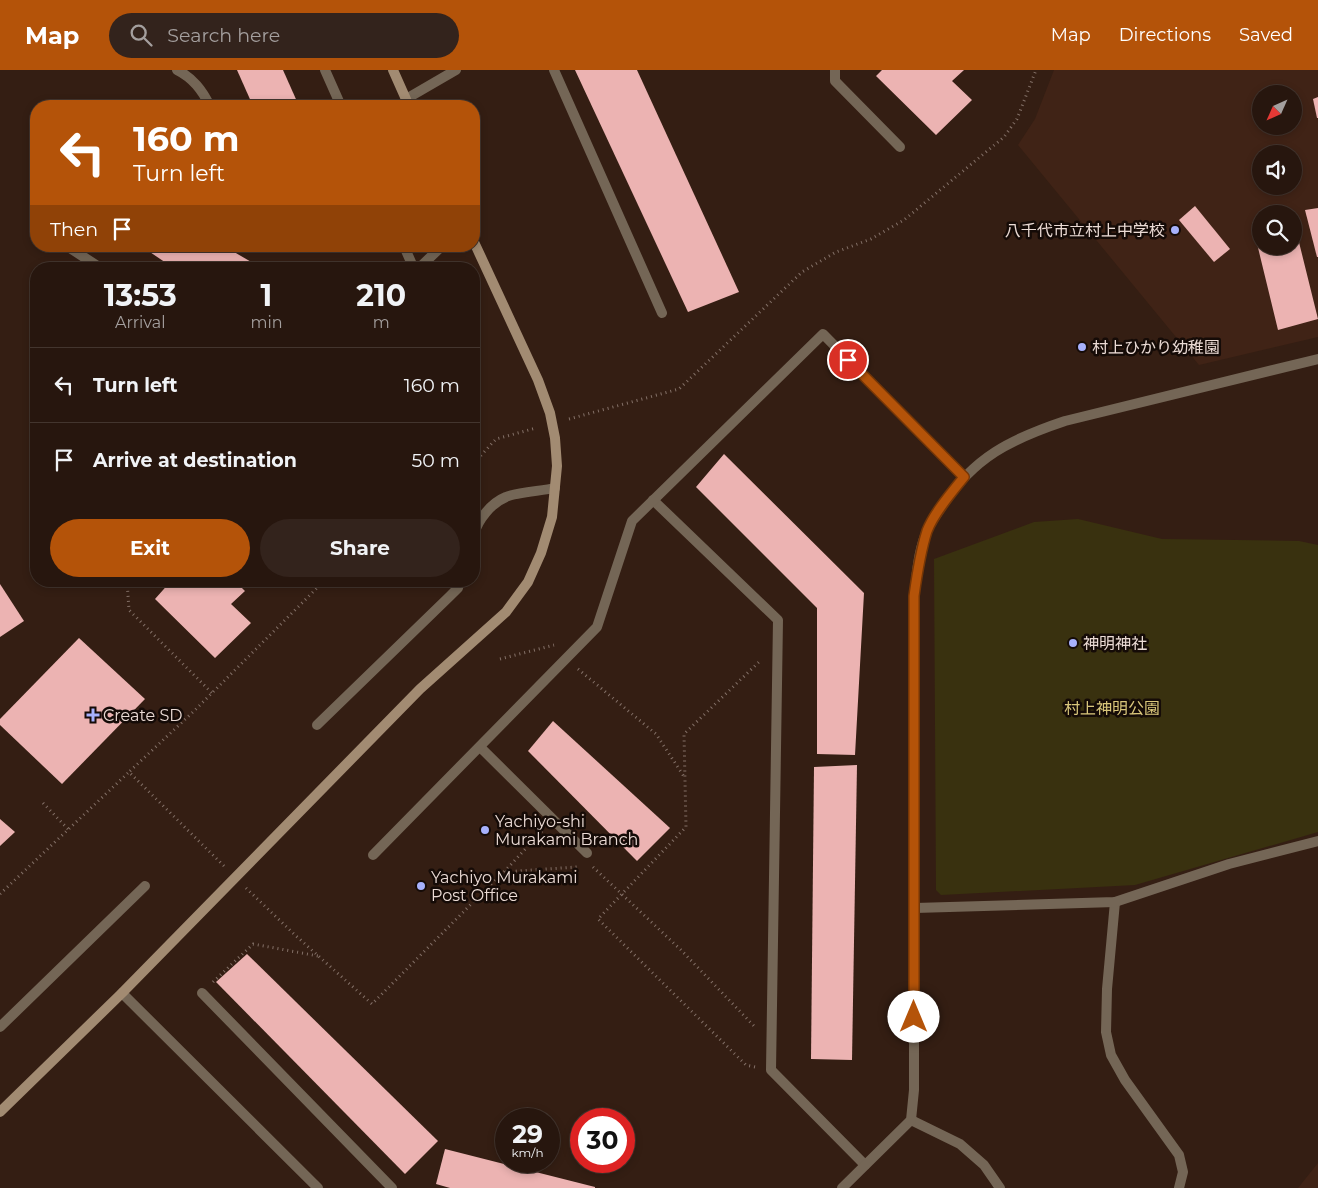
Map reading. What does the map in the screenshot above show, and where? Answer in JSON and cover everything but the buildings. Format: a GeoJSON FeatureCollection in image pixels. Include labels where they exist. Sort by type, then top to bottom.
{"type":"FeatureCollection","features":[{"type":"Feature","properties":{"kind":"street"},"geometry":{"type":"LineString","coordinates":[[177,70],[194,81],[207,100]]}},
{"type":"Feature","properties":{"kind":"street"},"geometry":{"type":"LineString","coordinates":[[325,70],[338,100]]}},
{"type":"Feature","properties":{"kind":"street"},"geometry":{"type":"LineString","coordinates":[[393,70],[406,100]]}},
{"type":"Feature","properties":{"kind":"street"},"geometry":{"type":"LineString","coordinates":[[411,100],[456,70]]}},
{"type":"Feature","properties":{"kind":"street"},"geometry":{"type":"LineString","coordinates":[[554,70],[662,313]]}},
{"type":"Feature","properties":{"kind":"street"},"geometry":{"type":"LineString","coordinates":[[835,70],[835,81],[900,147]]}},
{"type":"Feature","properties":{"kind":"street"},"geometry":{"type":"LineString","coordinates":[[76,252],[91,262]]}},
{"type":"Feature","properties":{"kind":"street"},"geometry":{"type":"LineString","coordinates":[[425,262],[436,252]]}},
{"type":"Feature","properties":{"kind":"street"},"geometry":{"type":"LineString","coordinates":[[0,1112],[122,992],[420,689],[506,612],[528,582],[541,553],[552,517],[557,466],[555,438],[550,413],[538,380],[479,252]]}},
{"type":"Feature","properties":{"kind":"street"},"geometry":{"type":"LineString","coordinates":[[373,855],[597,628],[632,521],[822,334],[964,477]]}},
{"type":"Feature","properties":{"kind":"street"},"geometry":{"type":"LineString","coordinates":[[842,1188],[911,1120],[914,1090],[914,596],[918,561],[928,530],[950,494],[964,477],[1000,448],[1032,432],[1064,421],[1318,359]]}},
{"type":"Feature","properties":{"kind":"street"},"geometry":{"type":"LineString","coordinates":[[480,520],[492,506],[506,497],[556,488]]}},
{"type":"Feature","properties":{"kind":"street"},"geometry":{"type":"LineString","coordinates":[[653,500],[778,620],[771,1070],[865,1165]]}},
{"type":"Feature","properties":{"kind":"street"},"geometry":{"type":"LineString","coordinates":[[317,725],[458,587]]}},
{"type":"Feature","properties":{"kind":"street"},"geometry":{"type":"LineString","coordinates":[[480,747],[587,852]]}},
{"type":"Feature","properties":{"kind":"street"},"geometry":{"type":"LineString","coordinates":[[915,908],[1115,902],[1229,864],[1318,841]]}},
{"type":"Feature","properties":{"kind":"street"},"geometry":{"type":"LineString","coordinates":[[0,1027],[145,886]]}},
{"type":"Feature","properties":{"kind":"street"},"geometry":{"type":"LineString","coordinates":[[1115,902],[1107,989],[1106,1032],[1111,1055],[1125,1080],[1178,1155],[1183,1172],[1179,1188]]}},
{"type":"Feature","properties":{"kind":"street"},"geometry":{"type":"LineString","coordinates":[[122,992],[318,1188]]}},
{"type":"Feature","properties":{"kind":"street"},"geometry":{"type":"LineString","coordinates":[[202,993],[392,1188]]}},
{"type":"Feature","properties":{"kind":"street"},"geometry":{"type":"LineString","coordinates":[[911,1120],[960,1144],[984,1165],[1000,1188]]}},
{"type":"Feature","properties":{"kind":"path"},"geometry":{"type":"LineString","coordinates":[[608,408],[679,390],[802,272],[836,252],[871,239],[904,220],[1004,137],[1017,119],[1036,70]]}},
{"type":"Feature","properties":{"kind":"path"},"geometry":{"type":"LineString","coordinates":[[480,456],[496,439]]}},
{"type":"Feature","properties":{"kind":"path"},"geometry":{"type":"LineString","coordinates":[[127,587],[129,610],[212,693]]}},
{"type":"Feature","properties":{"kind":"path"},"geometry":{"type":"LineString","coordinates":[[0,894],[212,693],[318,587]]}},
{"type":"Feature","properties":{"kind":"path"},"geometry":{"type":"LineString","coordinates":[[500,659],[589,636]]}},
{"type":"Feature","properties":{"kind":"path"},"geometry":{"type":"LineString","coordinates":[[771,1070],[746,1065],[598,919],[686,827],[684,734],[778,644]]}},
{"type":"Feature","properties":{"kind":"path"},"geometry":{"type":"LineString","coordinates":[[566,659],[656,734],[685,778]]}},
{"type":"Feature","properties":{"kind":"path"},"geometry":{"type":"LineString","coordinates":[[129,772],[168,810]]}},
{"type":"Feature","properties":{"kind":"path"},"geometry":{"type":"LineString","coordinates":[[43,803],[68,829]]}},
{"type":"Feature","properties":{"kind":"path"},"geometry":{"type":"LineString","coordinates":[[295,935],[372,1004],[553,819]]}},
{"type":"Feature","properties":{"kind":"path"},"geometry":{"type":"LineString","coordinates":[[592,866],[681,950],[771,1043]]}},
{"type":"Feature","properties":{"kind":"path"},"geometry":{"type":"LineString","coordinates":[[503,872],[582,867]]}},
{"type":"Feature","properties":{"kind":"path"},"geometry":{"type":"LineString","coordinates":[[202,993],[253,944],[318,956]]}},
{"type":"Feature","properties":{"kind":"shaded area","name":"八千代市立村上中学校"},"geometry":{"type":"Polygon","coordinates":[[[1054,70],[1318,70],[1318,337],[1199,365],[1018,145],[1035,119],[1054,70]]]}},
{"type":"Feature","properties":{"kind":"shaded area"},"geometry":{"type":"Polygon","coordinates":[[[1318,1163],[1318,1188],[1298,1188],[1318,1163]]]}},
{"type":"Feature","properties":{"kind":"green space","name":"村上神明公園"},"geometry":{"type":"Polygon","coordinates":[[[1078,519],[1162,539],[1299,541],[1318,545],[1318,832],[1135,885],[941,895],[936,890],[934,559],[1034,522],[1078,519]]]}},
{"type":"Feature","properties":{"kind":"place","name":"八千代市立村上中学校"},"geometry":{"type":"Point","coordinates":[1175,230]}},
{"type":"Feature","properties":{"kind":"place","name":"村上ひかり幼稚園"},"geometry":{"type":"Point","coordinates":[1082,347]}},
{"type":"Feature","properties":{"kind":"place","name":"神明神社"},"geometry":{"type":"Point","coordinates":[1073,643]}},
{"type":"Feature","properties":{"kind":"place","name":"Create SD"},"geometry":{"type":"Point","coordinates":[93,715]}},
{"type":"Feature","properties":{"kind":"place","name":"Yachiyo-shi Murakami Branch"},"geometry":{"type":"Point","coordinates":[485,830]}},
{"type":"Feature","properties":{"kind":"place","name":"Yachiyo Murakami Post Office"},"geometry":{"type":"Point","coordinates":[421,886]}},
{"type":"Feature","properties":{"kind":"route"},"geometry":{"type":"LineString","coordinates":[[848,360],[964,477],[950,494],[928,530],[918,561],[914,596],[914,1017]]}}]}
